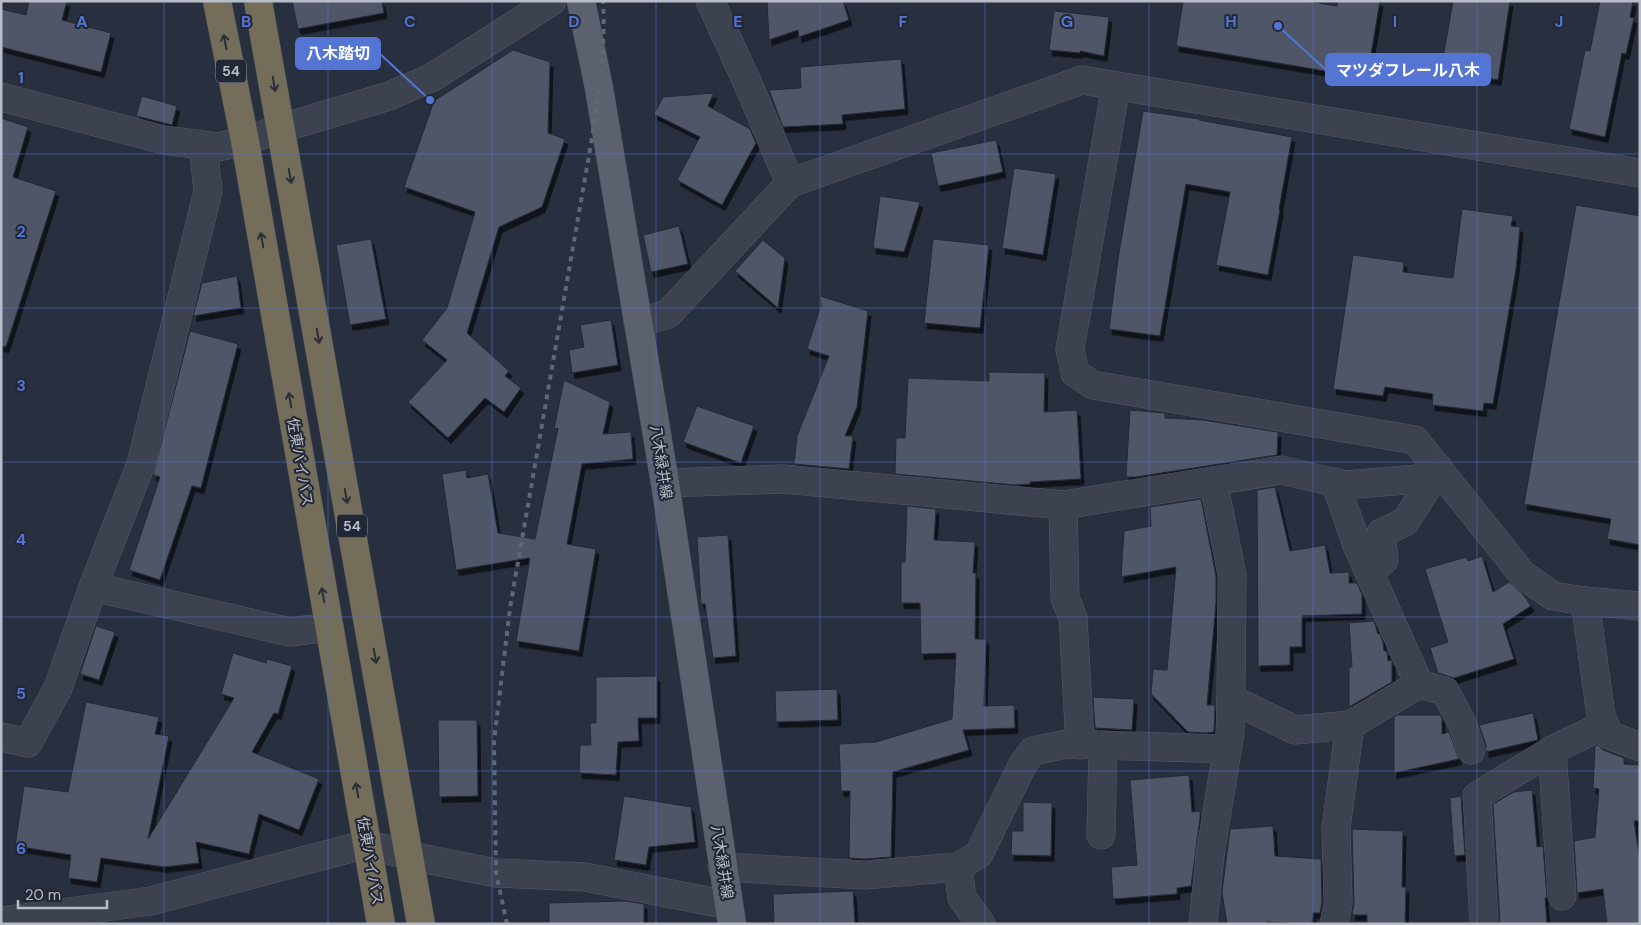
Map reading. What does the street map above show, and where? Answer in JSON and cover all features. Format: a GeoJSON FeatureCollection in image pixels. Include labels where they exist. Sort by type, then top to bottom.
{"type":"FeatureCollection","features":[{"type":"Feature","properties":{"kind":"highway","name":"佐東バイパス"},"geometry":{"type":"LineString","coordinates":[[217,1],[245,141],[381,924]]}},
{"type":"Feature","properties":{"kind":"highway","name":"54"},"geometry":{"type":"LineString","coordinates":[[258,1],[282,128],[421,924]]}},
{"type":"Feature","properties":{"kind":"main road","name":"八木緑井線"},"geometry":{"type":"LineString","coordinates":[[581,1],[599,88],[665,483],[730,914]]}},
{"type":"Feature","properties":{"kind":"street"},"geometry":{"type":"LineString","coordinates":[[1,97],[164,140],[218,147],[245,141],[389,96],[431,78],[552,1]]}},
{"type":"Feature","properties":{"kind":"street"},"geometry":{"type":"LineString","coordinates":[[710,1],[790,182]]}},
{"type":"Feature","properties":{"kind":"street"},"geometry":{"type":"LineString","coordinates":[[638,323],[668,314],[790,182],[1082,80],[1640,173]]}},
{"type":"Feature","properties":{"kind":"street"},"geometry":{"type":"LineString","coordinates":[[1116,86],[1070,349],[1076,373],[1093,385],[1415,440],[1523,574],[1553,596],[1585,602],[1640,606]]}},
{"type":"Feature","properties":{"kind":"street"},"geometry":{"type":"LineString","coordinates":[[1,737],[28,743],[58,688],[93,587],[143,454],[208,191],[203,145]]}},
{"type":"Feature","properties":{"kind":"street"},"geometry":{"type":"LineString","coordinates":[[665,483],[783,479],[1063,505],[1281,470],[1345,485],[1418,479],[1439,469]]}},
{"type":"Feature","properties":{"kind":"street"},"geometry":{"type":"LineString","coordinates":[[1370,572],[1384,560],[1381,533],[1405,522],[1439,469]]}},
{"type":"Feature","properties":{"kind":"street"},"geometry":{"type":"LineString","coordinates":[[1203,924],[1210,855],[1230,733],[1231,699],[1232,575],[1213,481]]}},
{"type":"Feature","properties":{"kind":"street"},"geometry":{"type":"LineString","coordinates":[[1335,482],[1357,544],[1420,684]]}},
{"type":"Feature","properties":{"kind":"street"},"geometry":{"type":"LineString","coordinates":[[1063,505],[1065,598],[1073,618],[1091,745],[1101,835]]}},
{"type":"Feature","properties":{"kind":"street"},"geometry":{"type":"LineString","coordinates":[[93,587],[290,632],[329,627]]}},
{"type":"Feature","properties":{"kind":"street"},"geometry":{"type":"LineString","coordinates":[[1585,602],[1601,716],[1604,725],[1609,735],[1640,747]]}},
{"type":"Feature","properties":{"kind":"street"},"geometry":{"type":"LineString","coordinates":[[1231,699],[1295,730],[1350,725],[1420,684],[1444,691],[1462,723],[1471,750]]}},
{"type":"Feature","properties":{"kind":"street"},"geometry":{"type":"LineString","coordinates":[[1334,924],[1338,903],[1336,828],[1350,725]]}},
{"type":"Feature","properties":{"kind":"street"},"geometry":{"type":"LineString","coordinates":[[1484,924],[1477,796],[1552,750],[1604,725]]}},
{"type":"Feature","properties":{"kind":"street"},"geometry":{"type":"LineString","coordinates":[[722,867],[864,875],[958,867],[979,854],[1023,764],[1033,751],[1066,744],[1227,749]]}},
{"type":"Feature","properties":{"kind":"street"},"geometry":{"type":"LineString","coordinates":[[1552,750],[1562,896]]}},
{"type":"Feature","properties":{"kind":"street"},"geometry":{"type":"LineString","coordinates":[[1,921],[151,901],[367,844],[410,856],[496,873],[585,877],[730,914]]}},
{"type":"Feature","properties":{"kind":"street"},"geometry":{"type":"LineString","coordinates":[[958,867],[962,898],[981,924]]}},
{"type":"Feature","properties":{"kind":"building"},"geometry":{"type":"Polygon","coordinates":[[[29,1],[67,1],[62,20],[111,33],[101,72],[1,47],[1,9],[26,15],[29,1]]]}},
{"type":"Feature","properties":{"kind":"building"},"geometry":{"type":"Polygon","coordinates":[[[292,1],[382,1],[384,13],[298,29],[292,1]]]}},
{"type":"Feature","properties":{"kind":"building"},"geometry":{"type":"Polygon","coordinates":[[[767,1],[843,1],[849,20],[799,37],[798,30],[769,40],[767,1]]]}},
{"type":"Feature","properties":{"kind":"building"},"geometry":{"type":"Polygon","coordinates":[[[1183,1],[1307,1],[1337,6],[1338,1],[1380,1],[1367,78],[1176,46],[1183,1]]]}},
{"type":"Feature","properties":{"kind":"building"},"geometry":{"type":"Polygon","coordinates":[[[1453,1],[1510,1],[1498,80],[1441,70],[1453,1]]]}},
{"type":"Feature","properties":{"kind":"building"},"geometry":{"type":"Polygon","coordinates":[[[1600,1],[1633,1],[1630,17],[1634,18],[1626,54],[1622,53],[1605,137],[1569,129],[1585,50],[1590,51],[1600,1]]]}},
{"type":"Feature","properties":{"kind":"building"},"geometry":{"type":"Polygon","coordinates":[[[1054,11],[1109,17],[1104,56],[1080,51],[1080,53],[1049,50],[1054,11]]]}},
{"type":"Feature","properties":{"kind":"building"},"geometry":{"type":"Polygon","coordinates":[[[513,50],[550,62],[548,133],[565,139],[542,207],[499,227],[467,333],[509,371],[505,376],[521,388],[504,412],[485,398],[448,438],[408,402],[447,360],[422,340],[447,308],[475,212],[404,187],[434,101],[513,50]]]}},
{"type":"Feature","properties":{"kind":"building"},"geometry":{"type":"Polygon","coordinates":[[[901,59],[905,109],[842,115],[843,124],[783,127],[769,90],[801,88],[800,67],[901,59]]]}},
{"type":"Feature","properties":{"kind":"building"},"geometry":{"type":"Polygon","coordinates":[[[714,93],[708,106],[750,129],[756,143],[722,205],[677,180],[700,137],[654,114],[663,97],[714,93]]]}},
{"type":"Feature","properties":{"kind":"building"},"geometry":{"type":"Polygon","coordinates":[[[142,96],[177,106],[172,125],[136,116],[142,96]]]}},
{"type":"Feature","properties":{"kind":"building"},"geometry":{"type":"Polygon","coordinates":[[[1143,111],[1199,119],[1292,137],[1268,275],[1216,265],[1230,192],[1186,184],[1160,336],[1109,329],[1118,259],[1143,111]]]}},
{"type":"Feature","properties":{"kind":"building"},"geometry":{"type":"Polygon","coordinates":[[[1,118],[28,127],[13,177],[56,191],[6,347],[1,346],[1,118]]]}},
{"type":"Feature","properties":{"kind":"building"},"geometry":{"type":"Polygon","coordinates":[[[996,140],[1003,172],[938,186],[931,153],[996,140]]]}},
{"type":"Feature","properties":{"kind":"building"},"geometry":{"type":"Polygon","coordinates":[[[1014,168],[1056,174],[1043,255],[1002,248],[1014,168]]]}},
{"type":"Feature","properties":{"kind":"building"},"geometry":{"type":"Polygon","coordinates":[[[880,196],[920,202],[904,252],[873,248],[880,196]]]}},
{"type":"Feature","properties":{"kind":"building"},"geometry":{"type":"Polygon","coordinates":[[[1576,205],[1640,216],[1640,545],[1607,539],[1611,519],[1524,504],[1576,205]]]}},
{"type":"Feature","properties":{"kind":"building"},"geometry":{"type":"Polygon","coordinates":[[[1462,209],[1513,216],[1511,226],[1520,227],[1516,269],[1493,404],[1484,403],[1483,411],[1432,405],[1433,394],[1385,387],[1383,396],[1333,389],[1353,255],[1404,262],[1403,272],[1453,278],[1462,209]]]}},
{"type":"Feature","properties":{"kind":"building"},"geometry":{"type":"Polygon","coordinates":[[[679,226],[688,264],[651,272],[643,235],[679,226]]]}},
{"type":"Feature","properties":{"kind":"building"},"geometry":{"type":"Polygon","coordinates":[[[371,239],[386,319],[350,325],[336,245],[371,239]]]}},
{"type":"Feature","properties":{"kind":"building"},"geometry":{"type":"Polygon","coordinates":[[[933,239],[989,245],[980,328],[924,323],[933,239]]]}},
{"type":"Feature","properties":{"kind":"building"},"geometry":{"type":"Polygon","coordinates":[[[763,240],[785,258],[778,308],[735,271],[763,240]]]}},
{"type":"Feature","properties":{"kind":"building"},"geometry":{"type":"Polygon","coordinates":[[[237,276],[241,308],[193,316],[202,283],[237,276]]]}},
{"type":"Feature","properties":{"kind":"building"},"geometry":{"type":"Polygon","coordinates":[[[820,296],[868,311],[857,407],[845,436],[853,436],[849,469],[794,464],[797,436],[829,356],[807,349],[821,305],[820,296]]]}},
{"type":"Feature","properties":{"kind":"building"},"geometry":{"type":"Polygon","coordinates":[[[611,320],[618,365],[572,373],[569,350],[584,347],[580,325],[611,320]]]}},
{"type":"Feature","properties":{"kind":"building"},"geometry":{"type":"Polygon","coordinates":[[[190,331],[238,344],[201,488],[192,486],[160,580],[129,570],[160,477],[153,475],[190,331]]]}},
{"type":"Feature","properties":{"kind":"building"},"geometry":{"type":"Polygon","coordinates":[[[989,372],[1045,373],[1044,412],[1077,410],[1081,479],[1030,482],[1030,484],[1015,485],[895,474],[896,438],[905,438],[908,378],[989,381],[989,372]]]}},
{"type":"Feature","properties":{"kind":"building"},"geometry":{"type":"Polygon","coordinates":[[[564,380],[610,402],[603,434],[631,432],[633,459],[582,464],[567,544],[596,549],[579,651],[516,641],[530,558],[456,570],[442,474],[466,470],[467,478],[488,474],[498,533],[535,539],[558,428],[554,429],[564,380]]]}},
{"type":"Feature","properties":{"kind":"building"},"geometry":{"type":"Polygon","coordinates":[[[697,406],[754,426],[741,463],[683,442],[697,406]]]}},
{"type":"Feature","properties":{"kind":"building"},"geometry":{"type":"Polygon","coordinates":[[[1130,410],[1165,413],[1165,418],[1203,420],[1278,432],[1277,455],[1126,477],[1130,410]]]}},
{"type":"Feature","properties":{"kind":"building"},"geometry":{"type":"Polygon","coordinates":[[[1275,487],[1290,551],[1325,545],[1330,573],[1349,572],[1349,583],[1357,583],[1362,594],[1362,614],[1302,616],[1302,647],[1290,647],[1290,665],[1258,666],[1257,490],[1275,487]]]}},
{"type":"Feature","properties":{"kind":"building"},"geometry":{"type":"Polygon","coordinates":[[[1201,499],[1216,576],[1216,602],[1207,705],[1215,705],[1214,732],[1206,733],[1188,732],[1151,694],[1153,669],[1167,670],[1176,567],[1121,577],[1124,531],[1151,526],[1150,507],[1201,499]]]}},
{"type":"Feature","properties":{"kind":"building"},"geometry":{"type":"Polygon","coordinates":[[[907,506],[936,509],[934,540],[975,542],[973,573],[976,573],[975,639],[986,639],[984,706],[1014,705],[1015,728],[963,730],[969,750],[893,772],[891,857],[849,858],[850,791],[841,791],[839,744],[876,742],[952,719],[956,653],[921,654],[920,603],[901,603],[901,562],[905,562],[907,506]]]}},
{"type":"Feature","properties":{"kind":"building"},"geometry":{"type":"Polygon","coordinates":[[[728,535],[736,656],[713,658],[705,604],[701,604],[697,537],[728,535]]]}},
{"type":"Feature","properties":{"kind":"building"},"geometry":{"type":"Polygon","coordinates":[[[1482,556],[1493,592],[1509,582],[1523,594],[1531,606],[1503,624],[1514,659],[1454,678],[1438,673],[1430,648],[1448,642],[1425,569],[1466,557],[1468,561],[1482,556]]]}},
{"type":"Feature","properties":{"kind":"building"},"geometry":{"type":"Polygon","coordinates":[[[1374,621],[1383,642],[1384,651],[1387,651],[1388,661],[1392,661],[1392,682],[1349,707],[1349,667],[1352,667],[1349,623],[1374,621]]]}},
{"type":"Feature","properties":{"kind":"building"},"geometry":{"type":"Polygon","coordinates":[[[96,626],[115,632],[99,680],[80,674],[96,626]]]}},
{"type":"Feature","properties":{"kind":"building"},"geometry":{"type":"Polygon","coordinates":[[[233,653],[266,663],[267,659],[292,666],[278,714],[274,713],[252,752],[319,779],[299,830],[259,814],[249,854],[196,842],[199,863],[164,867],[101,858],[97,882],[68,878],[71,855],[15,846],[24,786],[68,792],[86,702],[159,717],[155,734],[169,736],[148,839],[234,698],[221,694],[233,653]]]}},
{"type":"Feature","properties":{"kind":"building"},"geometry":{"type":"Polygon","coordinates":[[[657,676],[657,718],[638,718],[639,741],[618,742],[616,775],[579,773],[580,745],[591,745],[590,723],[596,723],[596,677],[657,676]]]}},
{"type":"Feature","properties":{"kind":"building"},"geometry":{"type":"Polygon","coordinates":[[[837,689],[838,720],[776,722],[775,691],[837,689]]]}},
{"type":"Feature","properties":{"kind":"building"},"geometry":{"type":"Polygon","coordinates":[[[1093,697],[1134,699],[1132,730],[1095,728],[1093,697]]]}},
{"type":"Feature","properties":{"kind":"building"},"geometry":{"type":"Polygon","coordinates":[[[1533,713],[1538,740],[1486,752],[1486,745],[1479,725],[1533,713]]]}},
{"type":"Feature","properties":{"kind":"building"},"geometry":{"type":"Polygon","coordinates":[[[1397,715],[1440,715],[1442,719],[1442,734],[1449,732],[1459,759],[1394,773],[1394,717],[1397,715]]]}},
{"type":"Feature","properties":{"kind":"building"},"geometry":{"type":"Polygon","coordinates":[[[438,720],[477,720],[478,796],[439,797],[438,720]]]}},
{"type":"Feature","properties":{"kind":"building"},"geometry":{"type":"Polygon","coordinates":[[[1598,745],[1603,750],[1624,758],[1624,764],[1640,765],[1640,821],[1634,821],[1640,861],[1640,924],[1607,924],[1603,889],[1577,893],[1574,841],[1595,837],[1599,789],[1593,788],[1595,746],[1598,745]]]}},
{"type":"Feature","properties":{"kind":"building"},"geometry":{"type":"Polygon","coordinates":[[[1189,775],[1192,812],[1200,811],[1191,886],[1177,888],[1177,894],[1113,899],[1111,867],[1137,865],[1130,780],[1189,775]]]}},
{"type":"Feature","properties":{"kind":"building"},"geometry":{"type":"Polygon","coordinates":[[[1532,790],[1537,847],[1543,846],[1547,924],[1500,924],[1493,804],[1514,792],[1532,790]]]}},
{"type":"Feature","properties":{"kind":"building"},"geometry":{"type":"Polygon","coordinates":[[[624,796],[691,807],[695,842],[649,847],[646,865],[614,860],[624,796]]]}},
{"type":"Feature","properties":{"kind":"building"},"geometry":{"type":"Polygon","coordinates":[[[1461,796],[1465,855],[1454,856],[1450,798],[1461,796]]]}},
{"type":"Feature","properties":{"kind":"building"},"geometry":{"type":"Polygon","coordinates":[[[1023,802],[1052,803],[1051,856],[1011,855],[1012,831],[1023,831],[1023,802]]]}},
{"type":"Feature","properties":{"kind":"building"},"geometry":{"type":"Polygon","coordinates":[[[1273,826],[1275,856],[1321,859],[1322,902],[1320,913],[1313,913],[1312,924],[1266,922],[1267,924],[1227,924],[1222,892],[1230,829],[1273,826]]]}},
{"type":"Feature","properties":{"kind":"building"},"geometry":{"type":"Polygon","coordinates":[[[1352,829],[1403,831],[1402,887],[1406,887],[1405,924],[1367,924],[1367,915],[1352,915],[1354,903],[1352,829]]]}},
{"type":"Feature","properties":{"kind":"building"},"geometry":{"type":"Polygon","coordinates":[[[853,891],[855,924],[774,924],[773,894],[853,891]]]}},
{"type":"Feature","properties":{"kind":"building"},"geometry":{"type":"Polygon","coordinates":[[[626,901],[644,904],[644,924],[549,924],[549,903],[626,901]]]}},
{"type":"Feature","properties":{"kind":"railway"},"geometry":{"type":"LineString","coordinates":[[507,924],[496,873],[494,741],[510,608],[594,126],[602,55],[603,1]]}},
{"type":"Feature","properties":{"kind":"place","name":"マツダフレール八木"},"geometry":{"type":"Point","coordinates":[1278,26]}},
{"type":"Feature","properties":{"kind":"place","name":"八木踏切"},"geometry":{"type":"Point","coordinates":[430,100]}}]}
